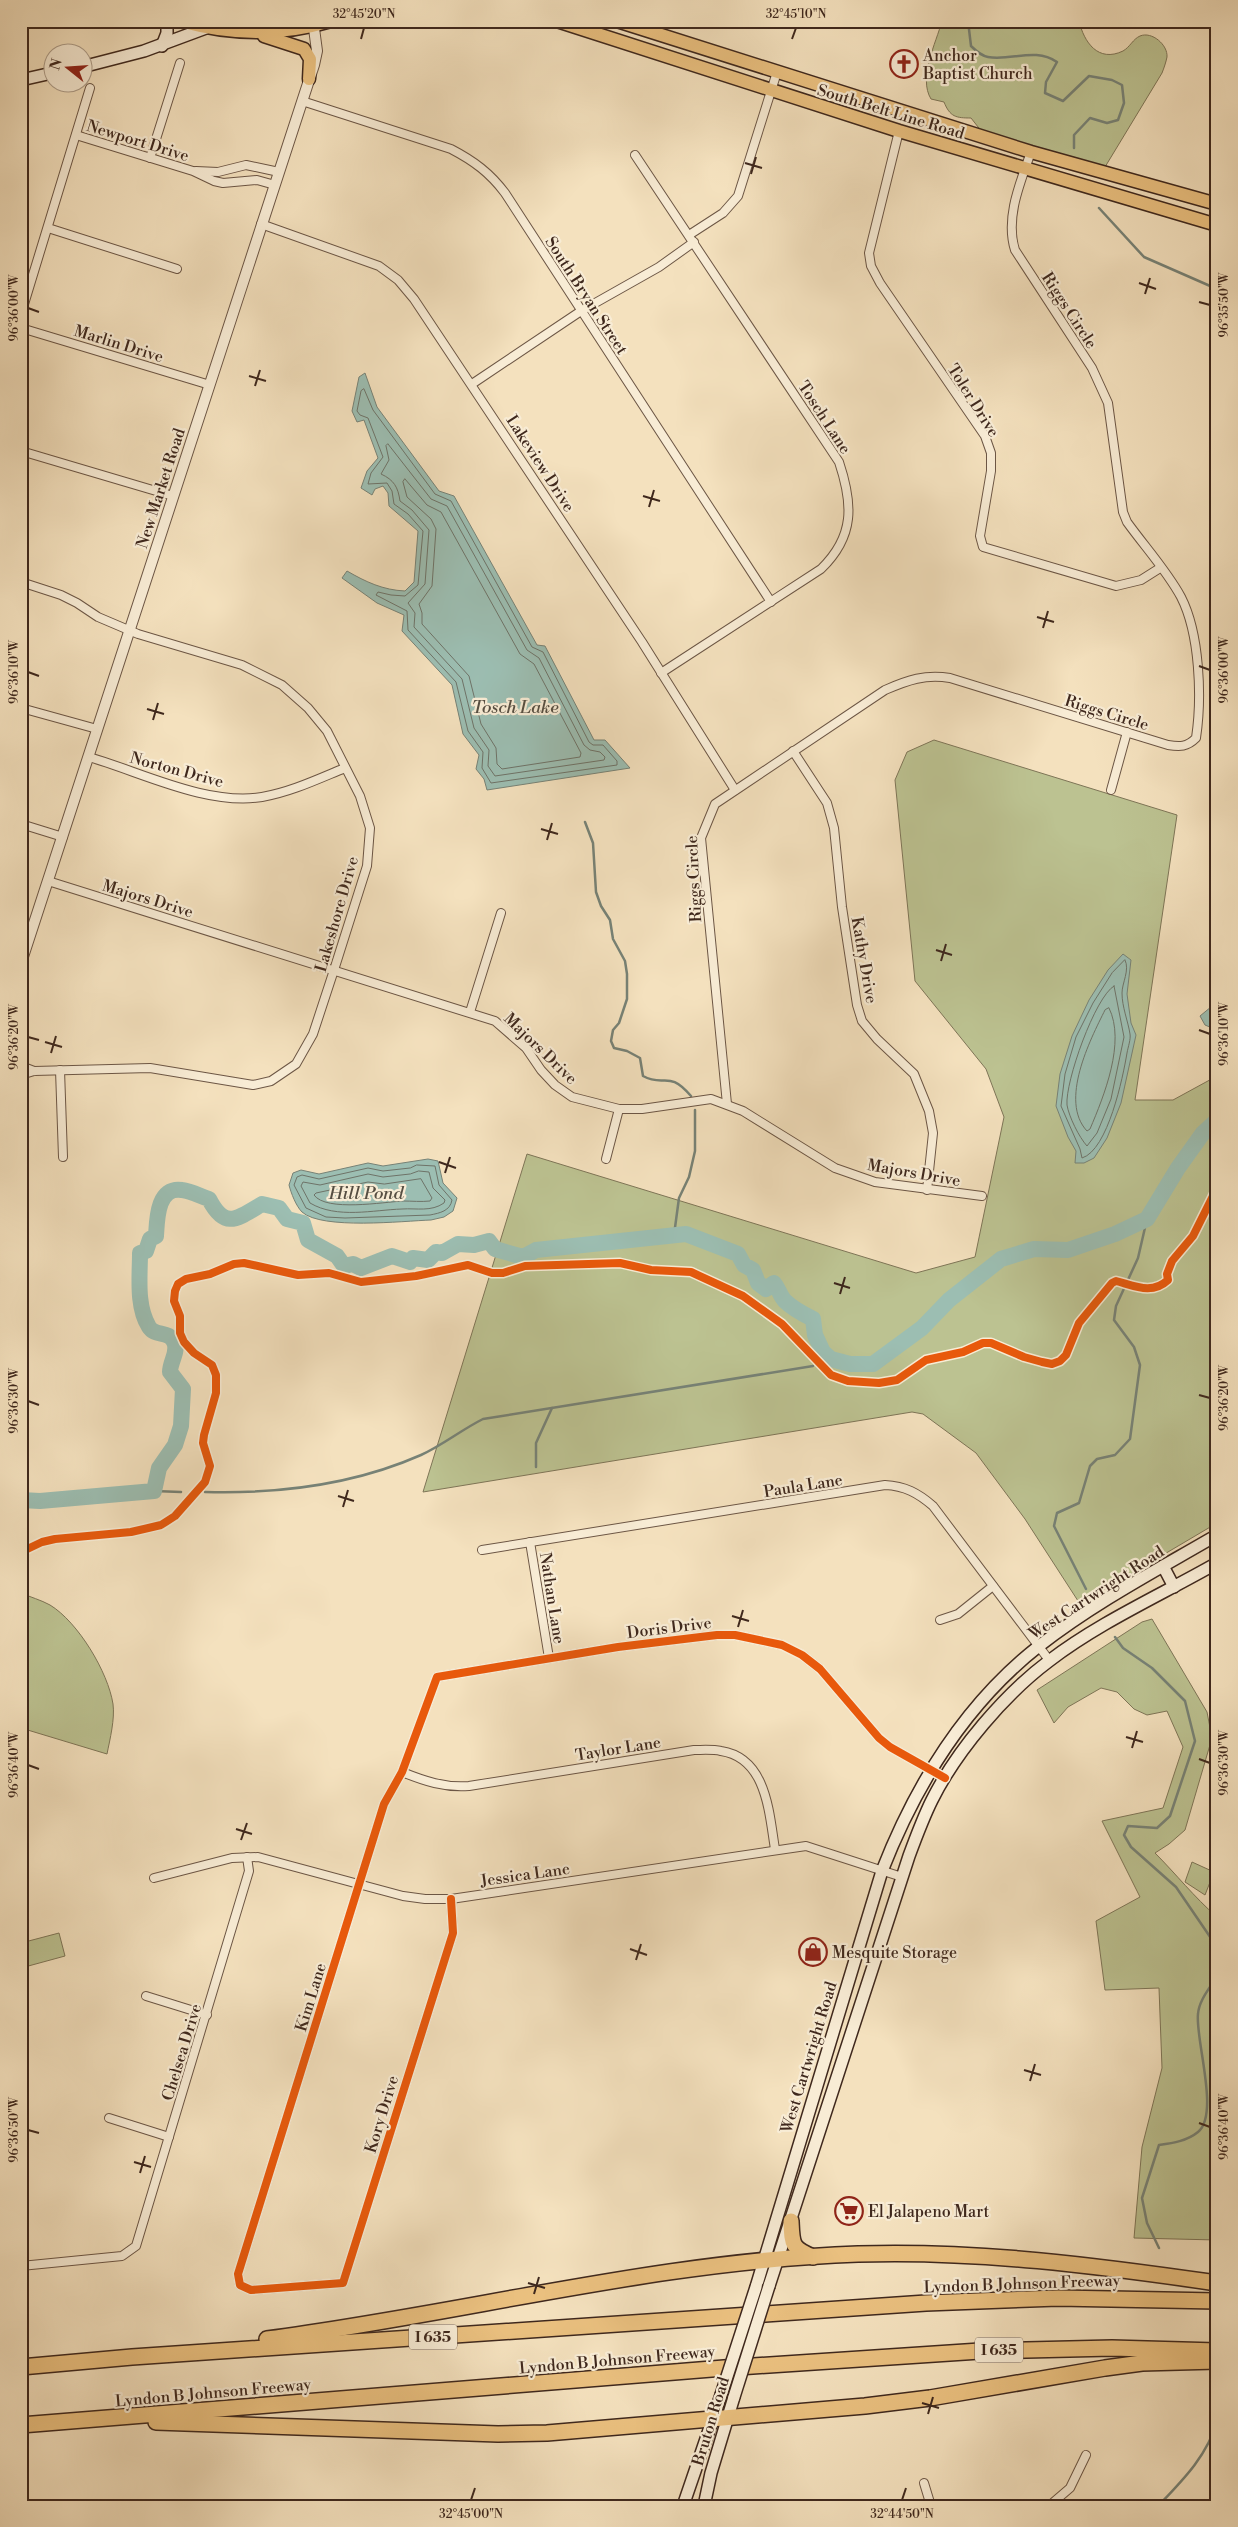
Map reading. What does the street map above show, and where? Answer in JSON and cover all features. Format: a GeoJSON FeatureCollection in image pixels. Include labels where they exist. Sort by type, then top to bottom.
{"type":"FeatureCollection","features":[{"type":"Feature","properties":{"kind":"highway"},"geometry":{"type":"LineString","coordinates":[[790,2221],[794,2247],[798,2251],[814,2257]]}},
{"type":"Feature","properties":{"kind":"highway"},"geometry":{"type":"LineString","coordinates":[[132,2357],[350,2327],[663,2272],[814,2257],[895,2253],[971,2256],[1083,2266],[1217,2283]]}},
{"type":"Feature","properties":{"kind":"highway","name":"Lyndon B Johnson Freeway"},"geometry":{"type":"LineString","coordinates":[[21,2367],[132,2357],[991,2300],[1125,2297],[1217,2301]]}},
{"type":"Feature","properties":{"kind":"highway","name":"Lyndon B Johnson Freeway"},"geometry":{"type":"LineString","coordinates":[[21,2425],[724,2368],[980,2351],[1112,2348],[1217,2351]]}},
{"type":"Feature","properties":{"kind":"highway"},"geometry":{"type":"LineString","coordinates":[[100,2420],[498,2434],[548,2433],[720,2419],[930,2398],[1132,2364],[1217,2361]]}},
{"type":"Feature","properties":{"kind":"main road"},"geometry":{"type":"LineString","coordinates":[[162,46],[167,33],[167,21]]}},
{"type":"Feature","properties":{"kind":"main road"},"geometry":{"type":"LineString","coordinates":[[180,21],[252,33],[286,41],[304,49],[310,60],[309,79]]}},
{"type":"Feature","properties":{"kind":"main road"},"geometry":{"type":"LineString","coordinates":[[252,33],[331,21]]}},
{"type":"Feature","properties":{"kind":"main road","name":"South Belt Line Road"},"geometry":{"type":"LineString","coordinates":[[557,21],[580,25],[637,47],[859,119],[1217,225]]}},
{"type":"Feature","properties":{"kind":"main road","name":"South Belt Line Road"},"geometry":{"type":"LineString","coordinates":[[617,21],[1031,152],[1217,204]]}},
{"type":"Feature","properties":{"kind":"main road"},"geometry":{"type":"LineString","coordinates":[[92,64],[162,46],[209,25]]}},
{"type":"Feature","properties":{"kind":"main road"},"geometry":{"type":"LineString","coordinates":[[637,47],[642,29]]}},
{"type":"Feature","properties":{"kind":"main road"},"geometry":{"type":"LineString","coordinates":[[21,80],[42,75]]}},
{"type":"Feature","properties":{"kind":"main road"},"geometry":{"type":"LineString","coordinates":[[859,119],[866,100]]}},
{"type":"Feature","properties":{"kind":"main road"},"geometry":{"type":"LineString","coordinates":[[1162,210],[1168,190]]}},
{"type":"Feature","properties":{"kind":"main road","name":"West Cartwright Road"},"geometry":{"type":"LineString","coordinates":[[771,2260],[789,2176],[808,2108],[882,1870],[897,1831],[930,1769],[971,1713],[995,1686],[1038,1647],[1163,1566],[1217,1535]]}},
{"type":"Feature","properties":{"kind":"main road","name":"West Cartwright Road"},"geometry":{"type":"LineString","coordinates":[[771,2260],[790,2221],[805,2181],[902,1877],[932,1800],[945,1778],[980,1728],[1007,1697],[1049,1660],[1098,1629],[1217,1563]]}},
{"type":"Feature","properties":{"kind":"main road"},"geometry":{"type":"LineString","coordinates":[[1163,1566],[1174,1587]]}},
{"type":"Feature","properties":{"kind":"main road"},"geometry":{"type":"LineString","coordinates":[[808,2108],[827,2113]]}},
{"type":"Feature","properties":{"kind":"main road"},"geometry":{"type":"LineString","coordinates":[[789,2176],[805,2181]]}},
{"type":"Feature","properties":{"kind":"main road","name":"Bruton Road"},"geometry":{"type":"LineString","coordinates":[[682,2506],[720,2419],[734,2397],[769,2286],[771,2260]]}},
{"type":"Feature","properties":{"kind":"main road","name":"Bruton Road"},"geometry":{"type":"LineString","coordinates":[[704,2506],[720,2419],[721,2396],[756,2287],[771,2260]]}},
{"type":"Feature","properties":{"kind":"street","name":"New Market Road"},"geometry":{"type":"LineString","coordinates":[[21,963],[309,79],[317,51],[313,24]]}},
{"type":"Feature","properties":{"kind":"street"},"geometry":{"type":"LineString","coordinates":[[150,158],[180,63]]}},
{"type":"Feature","properties":{"kind":"street"},"geometry":{"type":"LineString","coordinates":[[472,384],[581,311],[659,267],[723,212],[738,196],[778,72]]}},
{"type":"Feature","properties":{"kind":"street"},"geometry":{"type":"LineString","coordinates":[[21,314],[89,92]]}},
{"type":"Feature","properties":{"kind":"street","name":"South Bryan Street"},"geometry":{"type":"LineString","coordinates":[[302,101],[452,148],[470,158],[490,174],[505,193],[772,602]]}},
{"type":"Feature","properties":{"kind":"street","name":"Toler Drive"},"geometry":{"type":"LineString","coordinates":[[899,131],[872,234],[869,253],[871,266],[880,283],[985,436],[992,461],[980,536],[983,547],[1116,586],[1141,580],[1160,568]]}},
{"type":"Feature","properties":{"kind":"street","name":"Newport Drive"},"geometry":{"type":"LineString","coordinates":[[76,135],[193,171],[214,181],[223,183],[250,179],[275,185]]}},
{"type":"Feature","properties":{"kind":"street","name":"Riggs Circle"},"geometry":{"type":"LineString","coordinates":[[727,1104],[701,838],[716,804],[885,690],[910,680],[933,675],[950,678],[1174,746],[1189,744],[1196,738],[1199,679],[1194,641],[1182,599],[1127,522],[1123,512],[1108,403],[1092,368],[1015,250],[1011,237],[1016,200],[1031,152]]}},
{"type":"Feature","properties":{"kind":"street","name":"Tosch Lane"},"geometry":{"type":"LineString","coordinates":[[635,155],[692,238],[839,462],[848,489],[850,502],[848,519],[841,545],[821,568],[772,602],[661,673]]}},
{"type":"Feature","properties":{"kind":"street","name":"Newport Drive"},"geometry":{"type":"LineString","coordinates":[[193,171],[218,172],[246,165],[279,172]]}},
{"type":"Feature","properties":{"kind":"street","name":"Lakeview Drive"},"geometry":{"type":"LineString","coordinates":[[262,224],[364,259],[379,266],[398,280],[414,299],[472,384],[661,673],[735,790]]}},
{"type":"Feature","properties":{"kind":"street"},"geometry":{"type":"LineString","coordinates":[[48,228],[177,269]]}},
{"type":"Feature","properties":{"kind":"street","name":"Marlin Drive"},"geometry":{"type":"LineString","coordinates":[[21,328],[210,385]]}},
{"type":"Feature","properties":{"kind":"street"},"geometry":{"type":"LineString","coordinates":[[21,451],[173,496]]}},
{"type":"Feature","properties":{"kind":"street","name":"Lakeshore Drive"},"geometry":{"type":"LineString","coordinates":[[21,582],[77,602],[98,617],[242,665],[282,685],[308,708],[327,731],[360,796],[370,828],[367,866],[334,970],[306,1049],[296,1064],[271,1081],[253,1085],[150,1068],[34,1071],[21,1074]]}},
{"type":"Feature","properties":{"kind":"street"},"geometry":{"type":"LineString","coordinates":[[21,708],[97,729]]}},
{"type":"Feature","properties":{"kind":"street"},"geometry":{"type":"LineString","coordinates":[[1112,790],[1127,732]]}},
{"type":"Feature","properties":{"kind":"street","name":"Kathy Drive"},"geometry":{"type":"LineString","coordinates":[[793,751],[827,803],[834,828],[853,985],[862,1021],[877,1039],[914,1074],[929,1111],[933,1133],[927,1190]]}},
{"type":"Feature","properties":{"kind":"street","name":"Norton Drive"},"geometry":{"type":"LineString","coordinates":[[88,757],[197,792],[230,797],[261,797],[296,788],[345,768]]}},
{"type":"Feature","properties":{"kind":"street"},"geometry":{"type":"LineString","coordinates":[[21,824],[63,837]]}},
{"type":"Feature","properties":{"kind":"street","name":"Majors Drive"},"geometry":{"type":"LineString","coordinates":[[48,881],[495,1021],[526,1048],[541,1070],[555,1085],[572,1097],[619,1109],[642,1109],[711,1099],[727,1104],[835,1168],[875,1182],[982,1196]]}},
{"type":"Feature","properties":{"kind":"street"},"geometry":{"type":"LineString","coordinates":[[470,1012],[501,913]]}},
{"type":"Feature","properties":{"kind":"street","name":"Lakeshore Drive"},"geometry":{"type":"LineString","coordinates":[[21,1066],[34,1071]]}},
{"type":"Feature","properties":{"kind":"street"},"geometry":{"type":"LineString","coordinates":[[60,1070],[64,1157]]}},
{"type":"Feature","properties":{"kind":"street"},"geometry":{"type":"LineString","coordinates":[[606,1159],[619,1109]]}},
{"type":"Feature","properties":{"kind":"street","name":"Paula Lane"},"geometry":{"type":"LineString","coordinates":[[482,1550],[884,1485],[896,1486],[913,1490],[933,1506],[1049,1660]]}},
{"type":"Feature","properties":{"kind":"street","name":"Nathan Lane"},"geometry":{"type":"LineString","coordinates":[[530,1542],[550,1658]]}},
{"type":"Feature","properties":{"kind":"street"},"geometry":{"type":"LineString","coordinates":[[940,1620],[958,1614],[993,1586]]}},
{"type":"Feature","properties":{"kind":"street","name":"Doris Drive"},"geometry":{"type":"LineString","coordinates":[[437,1677],[618,1647],[717,1635],[755,1638],[782,1645],[802,1655],[820,1668],[879,1738],[890,1747],[945,1778]]}},
{"type":"Feature","properties":{"kind":"street","name":"Kim Lane"},"geometry":{"type":"LineString","coordinates":[[286,2287],[251,2290],[240,2285],[238,2274],[384,1804],[402,1772],[437,1677]]}},
{"type":"Feature","properties":{"kind":"street","name":"Taylor Lane"},"geometry":{"type":"LineString","coordinates":[[402,1772],[428,1782],[461,1787],[694,1750],[721,1751],[737,1756],[752,1770],[765,1791],[774,1849]]}},
{"type":"Feature","properties":{"kind":"street","name":"Jessica Lane"},"geometry":{"type":"LineString","coordinates":[[154,1878],[232,1858],[270,1858],[404,1896],[425,1899],[451,1899],[620,1874],[640,1869],[806,1846],[902,1877]]}},
{"type":"Feature","properties":{"kind":"street","name":"Chelsea Drive"},"geometry":{"type":"LineString","coordinates":[[21,2266],[122,2256],[129,2253],[136,2246],[249,1871],[247,1857]]}},
{"type":"Feature","properties":{"kind":"street","name":"Kory Drive"},"geometry":{"type":"LineString","coordinates":[[286,2287],[343,2283],[453,1933],[451,1899]]}},
{"type":"Feature","properties":{"kind":"street"},"geometry":{"type":"LineString","coordinates":[[146,1996],[207,2015]]}},
{"type":"Feature","properties":{"kind":"street"},"geometry":{"type":"LineString","coordinates":[[110,2118],[169,2137]]}},
{"type":"Feature","properties":{"kind":"street"},"geometry":{"type":"LineString","coordinates":[[1049,2506],[1070,2488],[1086,2455]]}},
{"type":"Feature","properties":{"kind":"street"},"geometry":{"type":"LineString","coordinates":[[924,2483],[931,2506]]}},
{"type":"Feature","properties":{"kind":"green space"},"geometry":{"type":"Polygon","coordinates":[[[942,21],[1079,21],[1084,36],[1099,52],[1114,54],[1123,51],[1138,37],[1149,35],[1162,44],[1167,52],[1167,57],[1162,73],[1105,167],[982,132],[971,118],[954,116],[944,102],[931,99],[927,91],[927,71],[942,21]]]}},
{"type":"Feature","properties":{"kind":"green space"},"geometry":{"type":"Polygon","coordinates":[[[934,740],[1177,815],[1135,1100],[1173,1100],[1217,1076],[1217,1523],[1080,1604],[1025,1519],[976,1453],[923,1414],[912,1412],[423,1492],[527,1154],[916,1273],[975,1257],[1004,1117],[986,1069],[915,981],[895,780],[907,752],[934,740]]]}},
{"type":"Feature","properties":{"kind":"green space"},"geometry":{"type":"Polygon","coordinates":[[[21,1593],[47,1603],[61,1613],[81,1635],[98,1663],[105,1677],[113,1704],[113,1722],[107,1754],[21,1728],[21,1593]]]}},
{"type":"Feature","properties":{"kind":"green space"},"geometry":{"type":"Polygon","coordinates":[[[1152,1619],[1207,1712],[1212,1738],[1185,1830],[1155,1853],[1217,1917],[1217,2240],[1134,2238],[1142,2147],[1162,2068],[1159,1988],[1105,1990],[1096,1921],[1140,1897],[1102,1821],[1163,1808],[1183,1747],[1167,1711],[1147,1715],[1134,1709],[1117,1692],[1101,1688],[1068,1707],[1054,1723],[1037,1690],[1142,1622],[1152,1619]]]}},
{"type":"Feature","properties":{"kind":"green space"},"geometry":{"type":"Polygon","coordinates":[[[1192,1862],[1214,1872],[1205,1895],[1185,1882],[1192,1862]]]}},
{"type":"Feature","properties":{"kind":"green space"},"geometry":{"type":"Polygon","coordinates":[[[59,1933],[65,1956],[21,1968],[21,1943],[59,1933]]]}},
{"type":"Feature","properties":{"kind":"water","name":"Tosch Lake"},"geometry":{"type":"Polygon","coordinates":[[[365,373],[377,407],[439,491],[454,496],[537,645],[545,646],[594,740],[605,740],[630,768],[487,790],[484,779],[476,769],[479,755],[463,734],[452,685],[402,631],[404,615],[377,603],[342,578],[347,571],[375,585],[405,591],[414,582],[418,531],[389,506],[388,493],[383,486],[375,489],[372,495],[361,488],[367,471],[378,458],[364,420],[357,422],[352,411],[359,377],[365,373]]]}},
{"type":"Feature","properties":{"kind":"water"},"geometry":{"type":"Polygon","coordinates":[[[1123,954],[1131,960],[1127,994],[1131,1023],[1136,1035],[1121,1103],[1107,1138],[1094,1158],[1084,1163],[1075,1163],[1076,1151],[1068,1137],[1056,1106],[1060,1074],[1072,1036],[1089,1000],[1108,970],[1123,954]]]}},
{"type":"Feature","properties":{"kind":"water"},"geometry":{"type":"Polygon","coordinates":[[[1217,1002],[1217,1030],[1205,1025],[1200,1016],[1217,1002]]]}},
{"type":"Feature","properties":{"kind":"water","name":"Hill Pond"},"geometry":{"type":"Polygon","coordinates":[[[428,1159],[438,1161],[443,1183],[457,1198],[453,1211],[444,1217],[431,1220],[344,1223],[312,1218],[302,1212],[294,1199],[289,1185],[293,1173],[301,1170],[319,1174],[368,1163],[383,1166],[428,1159]]]}},
{"type":"Feature","properties":{"kind":"waterway"},"geometry":{"type":"LineString","coordinates":[[968,21],[971,46],[983,55],[997,58],[1040,55],[1057,62],[1046,82],[1045,93],[1063,101],[1089,76],[1112,80],[1122,85],[1124,103],[1118,120],[1107,123],[1090,118],[1074,135],[1074,148]]}},
{"type":"Feature","properties":{"kind":"waterway"},"geometry":{"type":"LineString","coordinates":[[1099,208],[1144,257],[1217,289]]}},
{"type":"Feature","properties":{"kind":"waterway"},"geometry":{"type":"LineString","coordinates":[[1217,465],[1213,475],[1217,495]]}},
{"type":"Feature","properties":{"kind":"waterway"},"geometry":{"type":"LineString","coordinates":[[585,822],[593,843],[596,892],[601,906],[610,920],[613,939],[625,961],[627,974],[627,999],[619,1023],[613,1030],[611,1041],[614,1048],[627,1051],[640,1058],[643,1076],[650,1079],[667,1080],[677,1083],[691,1096]]}},
{"type":"Feature","properties":{"kind":"waterway"},"geometry":{"type":"LineString","coordinates":[[674,1235],[679,1198],[689,1177],[695,1151],[695,1110]]}},
{"type":"Feature","properties":{"kind":"waterway"},"geometry":{"type":"LineString","coordinates":[[21,1500],[40,1501],[154,1491],[159,1468],[175,1445],[181,1426],[183,1389],[170,1372],[175,1353],[172,1338],[152,1330],[142,1310],[140,1300],[140,1253],[146,1251],[150,1239],[156,1236],[160,1206],[168,1193],[174,1190],[192,1192],[209,1199],[215,1209],[226,1218],[238,1217],[262,1204],[279,1208],[287,1219],[303,1223],[308,1240],[337,1256],[344,1266],[353,1264],[361,1268],[392,1256],[410,1262],[413,1258],[428,1260],[436,1252],[442,1253],[458,1244],[474,1245],[489,1241],[495,1249],[523,1257],[536,1250],[686,1234],[738,1254],[744,1265],[753,1270],[758,1283],[766,1289],[774,1283],[788,1304],[813,1319],[815,1335],[823,1352],[831,1359],[850,1364],[873,1364],[922,1328],[949,1300],[1001,1259],[1034,1249],[1068,1250],[1115,1234],[1147,1219],[1178,1168],[1203,1133],[1217,1120]]}},
{"type":"Feature","properties":{"kind":"waterway"},"geometry":{"type":"LineString","coordinates":[[1086,1589],[1054,1526],[1057,1513],[1079,1503],[1090,1466],[1097,1459],[1115,1455],[1130,1439],[1140,1365],[1134,1347],[1114,1320],[1116,1306],[1138,1258],[1147,1219]]}},
{"type":"Feature","properties":{"kind":"waterway"},"geometry":{"type":"LineString","coordinates":[[824,1362],[831,1359]]}},
{"type":"Feature","properties":{"kind":"waterway"},"geometry":{"type":"LineString","coordinates":[[205,1492],[260,1491],[315,1486],[369,1474],[421,1455],[483,1419],[813,1366]]}},
{"type":"Feature","properties":{"kind":"waterway"},"geometry":{"type":"LineString","coordinates":[[536,1467],[536,1443],[552,1408]]}},
{"type":"Feature","properties":{"kind":"waterway"},"geometry":{"type":"LineString","coordinates":[[154,1491],[181,1492]]}},
{"type":"Feature","properties":{"kind":"waterway"},"geometry":{"type":"LineString","coordinates":[[1115,1637],[1123,1648],[1152,1668],[1185,1701],[1195,1741],[1170,1816],[1157,1828],[1128,1826],[1124,1835],[1131,1847],[1176,1887],[1217,1947]]}},
{"type":"Feature","properties":{"kind":"waterway"},"geometry":{"type":"LineString","coordinates":[[1159,2248],[1147,2223],[1142,2198],[1159,2145],[1185,2140],[1198,2132],[1204,2123],[1207,2109],[1207,2093],[1198,2014],[1203,1999],[1217,1976]]}},
{"type":"Feature","properties":{"kind":"waterway"},"geometry":{"type":"LineString","coordinates":[[1158,2506],[1185,2477],[1201,2456],[1217,2421]]}},
{"type":"Feature","properties":{"kind":"waterway"},"geometry":{"type":"LineString","coordinates":[[1213,2437],[1217,2475]]}},
{"type":"Feature","properties":{"kind":"cycle path"},"geometry":{"type":"LineString","coordinates":[[21,1552],[42,1542],[55,1539],[131,1532],[161,1525],[175,1516],[205,1482],[210,1466],[203,1443],[216,1393],[216,1375],[212,1365],[194,1353],[184,1342],[180,1333],[180,1316],[174,1301],[175,1291],[178,1284],[186,1279],[210,1274],[234,1264],[244,1263],[298,1275],[329,1273],[361,1282],[416,1276],[468,1265],[492,1273],[503,1273],[525,1266],[620,1263],[651,1270],[691,1272],[743,1296],[782,1324],[831,1375],[848,1381],[879,1383],[897,1380],[926,1360],[963,1352],[983,1343],[991,1343],[1024,1357],[1042,1362],[1052,1364],[1060,1361],[1066,1355],[1079,1323],[1112,1283],[1116,1281],[1137,1287],[1150,1288],[1162,1285],[1168,1280],[1167,1274],[1172,1261],[1193,1236],[1217,1188]]}},
{"type":"Feature","properties":{"kind":"cycle path"},"geometry":{"type":"LineString","coordinates":[[451,1899],[453,1933],[343,2283],[251,2290],[240,2285],[238,2274],[384,1804],[402,1772],[437,1677],[618,1647],[717,1635],[735,1635],[782,1645],[802,1655],[820,1669],[879,1738],[890,1747],[945,1778]]}},
{"type":"Feature","properties":{"kind":"place","name":"Anchor Baptist Church"},"geometry":{"type":"Point","coordinates":[904,64]}},
{"type":"Feature","properties":{"kind":"place","name":"Mesquite Storage"},"geometry":{"type":"Point","coordinates":[813,1952]}},
{"type":"Feature","properties":{"kind":"place","name":"El Jalapeno Mart"},"geometry":{"type":"Point","coordinates":[849,2211]}}]}
